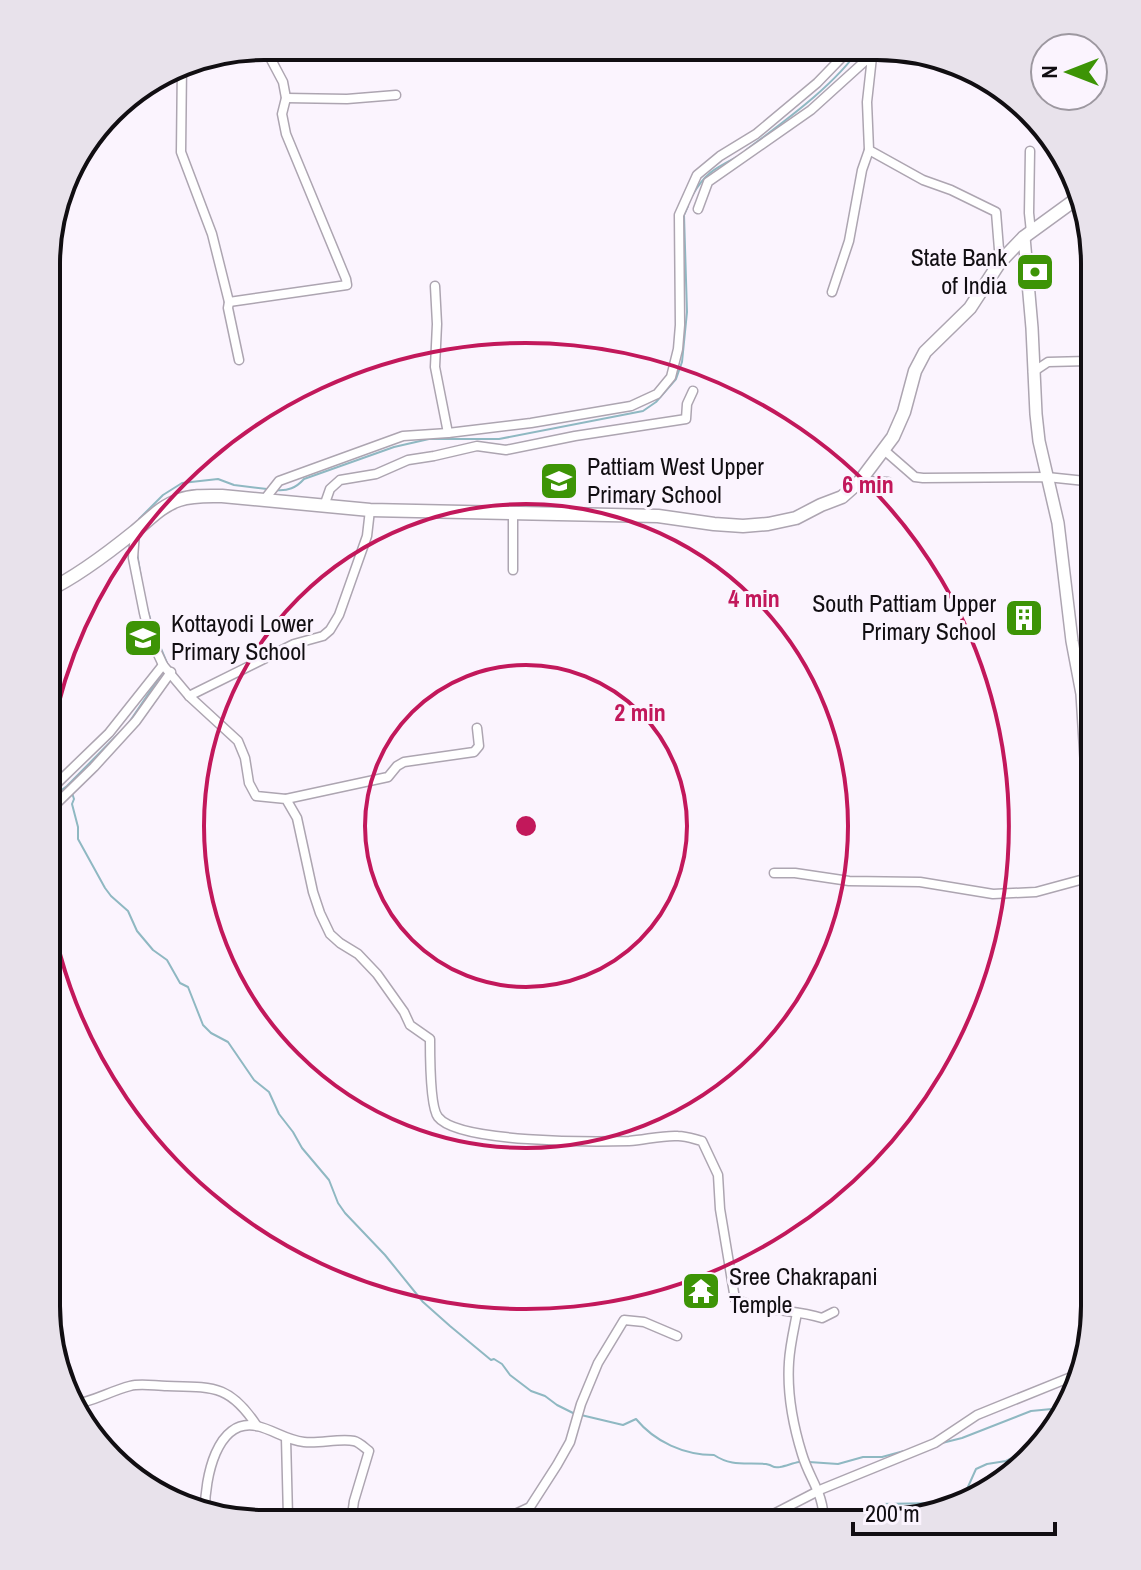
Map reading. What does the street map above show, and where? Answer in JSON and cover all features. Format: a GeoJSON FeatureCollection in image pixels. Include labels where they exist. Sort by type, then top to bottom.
{"type":"FeatureCollection","features":[{"type":"Feature","properties":{"kind":"main road"},"geometry":{"type":"LineString","coordinates":[[60,585],[135,532],[159,509],[180,499],[199,496],[370,510],[658,516],[743,526],[796,518],[842,497],[860,481],[893,437],[904,412],[915,371],[925,352],[970,308],[1000,262],[1028,235],[1071,203]]}},
{"type":"Feature","properties":{"kind":"main road"},"geometry":{"type":"LineString","coordinates":[[1028,235],[1039,441],[1058,523],[1081,689]]}},
{"type":"Feature","properties":{"kind":"street"},"geometry":{"type":"LineString","coordinates":[[229,302],[347,285],[286,134],[282,114],[286,98],[283,82],[273,60]]}},
{"type":"Feature","properties":{"kind":"street"},"geometry":{"type":"LineString","coordinates":[[264,500],[279,481],[403,436],[531,423],[631,406],[657,394],[671,377],[678,349],[679,215],[697,175],[720,156],[756,134],[839,60]]}},
{"type":"Feature","properties":{"kind":"street"},"geometry":{"type":"LineString","coordinates":[[698,209],[708,182],[811,110],[865,60]]}},
{"type":"Feature","properties":{"kind":"street"},"geometry":{"type":"LineString","coordinates":[[832,292],[849,241],[862,170],[869,150],[867,102],[872,60]]}},
{"type":"Feature","properties":{"kind":"street"},"geometry":{"type":"LineString","coordinates":[[182,78],[181,152],[212,234],[239,360]]}},
{"type":"Feature","properties":{"kind":"street"},"geometry":{"type":"LineString","coordinates":[[286,98],[347,99],[396,95]]}},
{"type":"Feature","properties":{"kind":"street"},"geometry":{"type":"LineString","coordinates":[[869,150],[923,180],[996,212],[1000,262]]}},
{"type":"Feature","properties":{"kind":"street"},"geometry":{"type":"LineString","coordinates":[[1028,235],[1030,151]]}},
{"type":"Feature","properties":{"kind":"street"},"geometry":{"type":"LineString","coordinates":[[435,286],[435,367],[448,433]]}},
{"type":"Feature","properties":{"kind":"street"},"geometry":{"type":"LineString","coordinates":[[1033,373],[1048,362],[1081,361]]}},
{"type":"Feature","properties":{"kind":"street"},"geometry":{"type":"LineString","coordinates":[[324,506],[330,489],[340,480],[376,474],[408,460],[477,446],[506,450],[686,419],[687,404],[693,391]]}},
{"type":"Feature","properties":{"kind":"street"},"geometry":{"type":"LineString","coordinates":[[884,450],[915,477],[1047,477],[1081,481]]}},
{"type":"Feature","properties":{"kind":"street"},"geometry":{"type":"LineString","coordinates":[[860,481],[888,482]]}},
{"type":"Feature","properties":{"kind":"street"},"geometry":{"type":"LineString","coordinates":[[189,696],[294,644],[323,636],[330,630],[339,615],[367,536],[370,510]]}},
{"type":"Feature","properties":{"kind":"street"},"geometry":{"type":"LineString","coordinates":[[513,512],[513,570]]}},
{"type":"Feature","properties":{"kind":"street"},"geometry":{"type":"LineString","coordinates":[[135,532],[133,558],[150,637],[163,665],[189,696],[238,741],[245,758],[249,783],[256,796],[286,799],[388,777],[404,762],[474,752],[479,746],[477,728]]}},
{"type":"Feature","properties":{"kind":"street"},"geometry":{"type":"LineString","coordinates":[[60,780],[109,733],[163,665]]}},
{"type":"Feature","properties":{"kind":"street"},"geometry":{"type":"LineString","coordinates":[[60,799],[136,721],[171,672]]}},
{"type":"Feature","properties":{"kind":"street"},"geometry":{"type":"LineString","coordinates":[[286,799],[297,818],[313,892],[330,934],[358,954],[377,974],[410,1025],[430,1039],[435,1114],[445,1124],[504,1137],[545,1140],[632,1141],[678,1136],[702,1141],[718,1175],[720,1209],[735,1299],[822,1318],[834,1312]]}},
{"type":"Feature","properties":{"kind":"street"},"geometry":{"type":"LineString","coordinates":[[774,873],[849,881],[920,882],[993,894],[1036,892],[1081,880]]}},
{"type":"Feature","properties":{"kind":"street"},"geometry":{"type":"LineString","coordinates":[[797,1313],[789,1362],[792,1411],[802,1457],[819,1491],[824,1510]]}},
{"type":"Feature","properties":{"kind":"street"},"geometry":{"type":"LineString","coordinates":[[524,1510],[530,1507],[570,1442],[598,1363],[624,1320],[644,1322],[677,1336]]}},
{"type":"Feature","properties":{"kind":"street"},"geometry":{"type":"LineString","coordinates":[[782,1510],[819,1491],[935,1443],[977,1415],[1067,1379]]}},
{"type":"Feature","properties":{"kind":"street"},"geometry":{"type":"LineString","coordinates":[[84,1401],[133,1385],[198,1386],[224,1392],[234,1398],[257,1426]]}},
{"type":"Feature","properties":{"kind":"street"},"geometry":{"type":"LineString","coordinates":[[206,1501],[218,1447],[232,1430],[246,1425],[257,1426],[286,1438],[318,1443],[355,1441],[369,1451],[353,1510]]}},
{"type":"Feature","properties":{"kind":"street"},"geometry":{"type":"LineString","coordinates":[[286,1438],[288,1510]]}},
{"type":"Feature","properties":{"kind":"waterway"},"geometry":{"type":"LineString","coordinates":[[745,151],[822,90],[851,60]]}},
{"type":"Feature","properties":{"kind":"waterway"},"geometry":{"type":"LineString","coordinates":[[692,196],[711,172],[737,157]]}},
{"type":"Feature","properties":{"kind":"waterway"},"geometry":{"type":"LineString","coordinates":[[276,490],[292,488],[304,479],[394,447],[429,439],[499,439],[643,411],[656,402],[676,379],[682,362],[687,312],[684,215],[688,206]]}},
{"type":"Feature","properties":{"kind":"waterway"},"geometry":{"type":"LineString","coordinates":[[139,519],[163,495],[182,483],[218,479],[234,485],[267,489]]}},
{"type":"Feature","properties":{"kind":"waterway"},"geometry":{"type":"LineString","coordinates":[[137,553],[141,578]]}},
{"type":"Feature","properties":{"kind":"waterway"},"geometry":{"type":"LineString","coordinates":[[147,608],[167,663]]}},
{"type":"Feature","properties":{"kind":"waterway"},"geometry":{"type":"LineString","coordinates":[[60,791],[128,724],[163,672]]}},
{"type":"Feature","properties":{"kind":"waterway"},"geometry":{"type":"LineString","coordinates":[[72,793],[78,839],[105,888],[128,911],[137,931],[153,950],[167,960],[180,983],[188,987],[203,1025],[228,1042],[254,1080],[269,1092],[279,1114],[302,1148],[329,1180],[345,1213],[423,1302],[450,1326],[491,1360],[502,1364],[510,1375],[531,1391],[575,1414]]}},
{"type":"Feature","properties":{"kind":"waterway"},"geometry":{"type":"LineString","coordinates":[[942,1443],[1031,1411],[1053,1409]]}},
{"type":"Feature","properties":{"kind":"waterway"},"geometry":{"type":"LineString","coordinates":[[581,1415],[623,1425],[636,1419],[671,1446],[692,1453],[714,1455],[733,1463],[777,1467],[799,1462]]}},
{"type":"Feature","properties":{"kind":"waterway"},"geometry":{"type":"LineString","coordinates":[[809,1462],[838,1464],[904,1451]]}},
{"type":"Feature","properties":{"kind":"waterway"},"geometry":{"type":"LineString","coordinates":[[967,1489],[976,1469],[1012,1458]]}},
{"type":"Feature","properties":{"kind":"waterway"},"geometry":{"type":"LineString","coordinates":[[865,1510],[879,1504],[929,1503]]}},
{"type":"Feature","properties":{"kind":"place","name":"State Bank of India"},"geometry":{"type":"Point","coordinates":[1035,272]}},
{"type":"Feature","properties":{"kind":"place","name":"Pattiam West Upper Primary School"},"geometry":{"type":"Point","coordinates":[559,481]}},
{"type":"Feature","properties":{"kind":"place","name":"South Pattiam Upper Primary School"},"geometry":{"type":"Point","coordinates":[1024,618]}},
{"type":"Feature","properties":{"kind":"place","name":"Kottayodi Lower Primary School"},"geometry":{"type":"Point","coordinates":[143,638]}},
{"type":"Feature","properties":{"kind":"place","name":"Sree Chakrapani Temple"},"geometry":{"type":"Point","coordinates":[701,1291]}}]}
